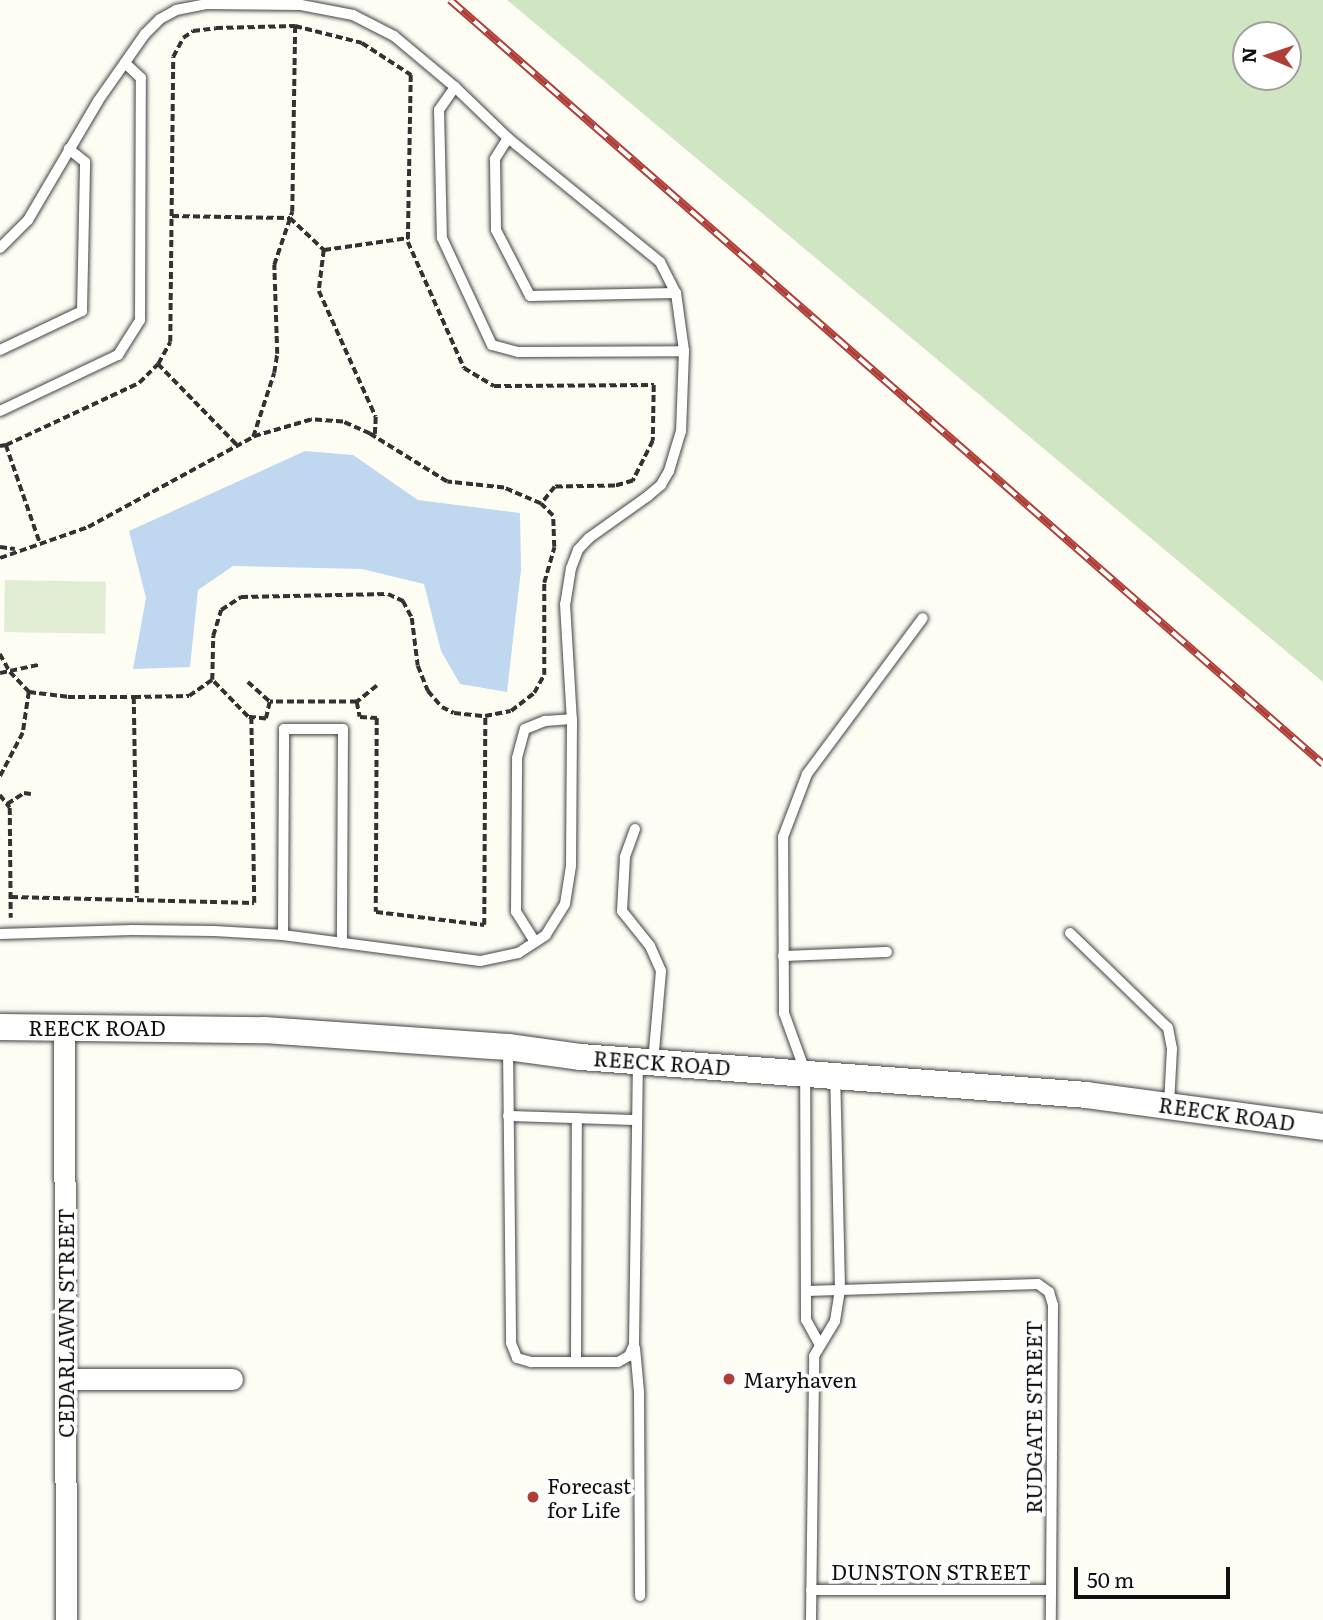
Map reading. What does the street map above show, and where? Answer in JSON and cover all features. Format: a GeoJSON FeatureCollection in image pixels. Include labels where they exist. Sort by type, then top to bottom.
{"type":"FeatureCollection","features":[{"type":"Feature","properties":{"kind":"street","name":"REECK ROAD"},"geometry":{"type":"LineString","coordinates":[[0,1027],[264,1030],[508,1047],[1169,1104],[1323,1127]]}},
{"type":"Feature","properties":{"kind":"street","name":"CEDARLAWN STREET"},"geometry":{"type":"LineString","coordinates":[[64,1027],[66,1620]]}},
{"type":"Feature","properties":{"kind":"street"},"geometry":{"type":"LineString","coordinates":[[66,1379],[232,1378]]}},
{"type":"Feature","properties":{"kind":"lane"},"geometry":{"type":"LineString","coordinates":[[0,248],[28,220],[69,149],[125,63],[145,34],[160,19],[176,10],[207,4],[294,5],[327,9],[377,25],[411,49],[508,138],[660,262],[676,293],[684,351],[681,431],[669,471],[661,485],[648,496],[589,538],[578,550],[571,568],[565,604],[572,719],[571,866],[565,904],[546,935],[518,953],[480,961],[283,935],[132,930],[5,934]]}},
{"type":"Feature","properties":{"kind":"lane"},"geometry":{"type":"LineString","coordinates":[[0,411],[118,355],[140,320],[142,78],[125,63]]}},
{"type":"Feature","properties":{"kind":"lane"},"geometry":{"type":"LineString","coordinates":[[455,87],[439,110],[442,238],[492,345],[518,352],[684,351]]}},
{"type":"Feature","properties":{"kind":"lane"},"geometry":{"type":"LineString","coordinates":[[508,138],[495,159],[496,230],[530,296],[676,293]]}},
{"type":"Feature","properties":{"kind":"lane"},"geometry":{"type":"LineString","coordinates":[[0,350],[82,312],[85,162],[69,149]]}},
{"type":"Feature","properties":{"kind":"lane"},"geometry":{"type":"LineString","coordinates":[[820,1345],[806,1320],[804,1072],[783,1013],[783,837],[807,774],[923,618]]}},
{"type":"Feature","properties":{"kind":"lane"},"geometry":{"type":"LineString","coordinates":[[535,942],[516,912],[517,758],[525,729],[545,721],[572,719]]}},
{"type":"Feature","properties":{"kind":"lane"},"geometry":{"type":"LineString","coordinates":[[283,935],[285,729],[343,729],[342,943]]}},
{"type":"Feature","properties":{"kind":"lane"},"geometry":{"type":"LineString","coordinates":[[635,829],[625,857],[622,911],[650,946],[661,971],[637,1120],[634,1345],[639,1392],[640,1596]]}},
{"type":"Feature","properties":{"kind":"lane"},"geometry":{"type":"LineString","coordinates":[[1070,933],[1168,1028],[1172,1049],[1169,1104]]}},
{"type":"Feature","properties":{"kind":"lane"},"geometry":{"type":"LineString","coordinates":[[783,956],[887,952]]}},
{"type":"Feature","properties":{"kind":"lane"},"geometry":{"type":"LineString","coordinates":[[508,1047],[511,1343],[517,1358],[531,1362],[618,1362],[629,1356],[634,1345]]}},
{"type":"Feature","properties":{"kind":"lane"},"geometry":{"type":"LineString","coordinates":[[811,1620],[814,1356],[835,1321],[840,1289],[834,1074]]}},
{"type":"Feature","properties":{"kind":"lane"},"geometry":{"type":"LineString","coordinates":[[508,1116],[637,1120]]}},
{"type":"Feature","properties":{"kind":"lane"},"geometry":{"type":"LineString","coordinates":[[576,1362],[577,1118]]}},
{"type":"Feature","properties":{"kind":"lane","name":"RUDGATE STREET"},"geometry":{"type":"LineString","coordinates":[[806,1291],[1038,1284],[1049,1292],[1054,1305],[1051,1620]]}},
{"type":"Feature","properties":{"kind":"lane","name":"DUNSTON STREET"},"geometry":{"type":"LineString","coordinates":[[811,1590],[1051,1590]]}},
{"type":"Feature","properties":{"kind":"path"},"geometry":{"type":"LineString","coordinates":[[253,437],[274,373],[277,340],[274,265],[290,218],[296,104],[294,5]]}},
{"type":"Feature","properties":{"kind":"path"},"geometry":{"type":"LineString","coordinates":[[0,446],[139,383],[158,364],[170,342],[173,57],[183,38],[193,31],[216,28],[295,26],[362,43],[411,75],[408,238],[464,368],[494,386],[654,385],[653,441],[633,481],[615,486],[555,487],[541,504]]}},
{"type":"Feature","properties":{"kind":"path"},"geometry":{"type":"LineString","coordinates":[[172,216],[290,218],[324,250]]}},
{"type":"Feature","properties":{"kind":"path"},"geometry":{"type":"LineString","coordinates":[[324,250],[408,238]]}},
{"type":"Feature","properties":{"kind":"path"},"geometry":{"type":"LineString","coordinates":[[324,250],[319,290],[376,417],[375,438]]}},
{"type":"Feature","properties":{"kind":"path"},"geometry":{"type":"LineString","coordinates":[[158,364],[237,446]]}},
{"type":"Feature","properties":{"kind":"path"},"geometry":{"type":"LineString","coordinates":[[0,558],[18,549],[88,527],[253,437],[311,420],[343,422],[375,438],[447,482],[505,488],[541,504],[553,516],[554,536],[544,583],[544,675],[534,693],[511,711],[485,716],[454,713],[442,707],[428,691],[418,666],[412,618],[403,601],[388,594],[241,597],[221,610],[213,636],[212,680],[251,718],[266,719],[270,702]]}},
{"type":"Feature","properties":{"kind":"path"},"geometry":{"type":"LineString","coordinates":[[6,444],[40,542]]}},
{"type":"Feature","properties":{"kind":"path"},"geometry":{"type":"LineString","coordinates":[[0,547],[18,549]]}},
{"type":"Feature","properties":{"kind":"path"},"geometry":{"type":"LineString","coordinates":[[0,654],[10,672],[29,692],[68,697],[189,696],[212,680]]}},
{"type":"Feature","properties":{"kind":"path"},"geometry":{"type":"LineString","coordinates":[[0,673],[38,665]]}},
{"type":"Feature","properties":{"kind":"path"},"geometry":{"type":"LineString","coordinates":[[247,682],[270,702],[358,702],[377,686]]}},
{"type":"Feature","properties":{"kind":"path"},"geometry":{"type":"LineString","coordinates":[[0,777],[23,733],[29,692]]}},
{"type":"Feature","properties":{"kind":"path"},"geometry":{"type":"LineString","coordinates":[[134,697],[137,898]]}},
{"type":"Feature","properties":{"kind":"path"},"geometry":{"type":"LineString","coordinates":[[358,702],[360,717],[377,718],[376,912],[484,925],[485,716]]}},
{"type":"Feature","properties":{"kind":"path"},"geometry":{"type":"LineString","coordinates":[[10,898],[137,898],[254,903],[251,718]]}},
{"type":"Feature","properties":{"kind":"path"},"geometry":{"type":"LineString","coordinates":[[7,804],[24,793],[31,794]]}},
{"type":"Feature","properties":{"kind":"path"},"geometry":{"type":"LineString","coordinates":[[0,795],[10,808],[10,898],[5,934]]}},
{"type":"Feature","properties":{"kind":"green space"},"geometry":{"type":"Polygon","coordinates":[[[507,0],[1323,0],[1323,682],[507,0]]]}},
{"type":"Feature","properties":{"kind":"green space"},"geometry":{"type":"Polygon","coordinates":[[[5,580],[106,582],[105,634],[4,632],[5,580]]]}},
{"type":"Feature","properties":{"kind":"water"},"geometry":{"type":"Polygon","coordinates":[[[305,451],[353,455],[418,500],[520,513],[521,570],[507,692],[460,684],[441,651],[424,584],[362,569],[233,566],[198,590],[190,667],[133,669],[146,598],[129,531],[305,451]]]}},
{"type":"Feature","properties":{"kind":"railway"},"geometry":{"type":"LineString","coordinates":[[450,0],[1323,764]]}},
{"type":"Feature","properties":{"kind":"place","name":"Maryhaven"},"geometry":{"type":"Point","coordinates":[729,1379]}},
{"type":"Feature","properties":{"kind":"place","name":"Forecast for Life"},"geometry":{"type":"Point","coordinates":[533,1497]}}]}
